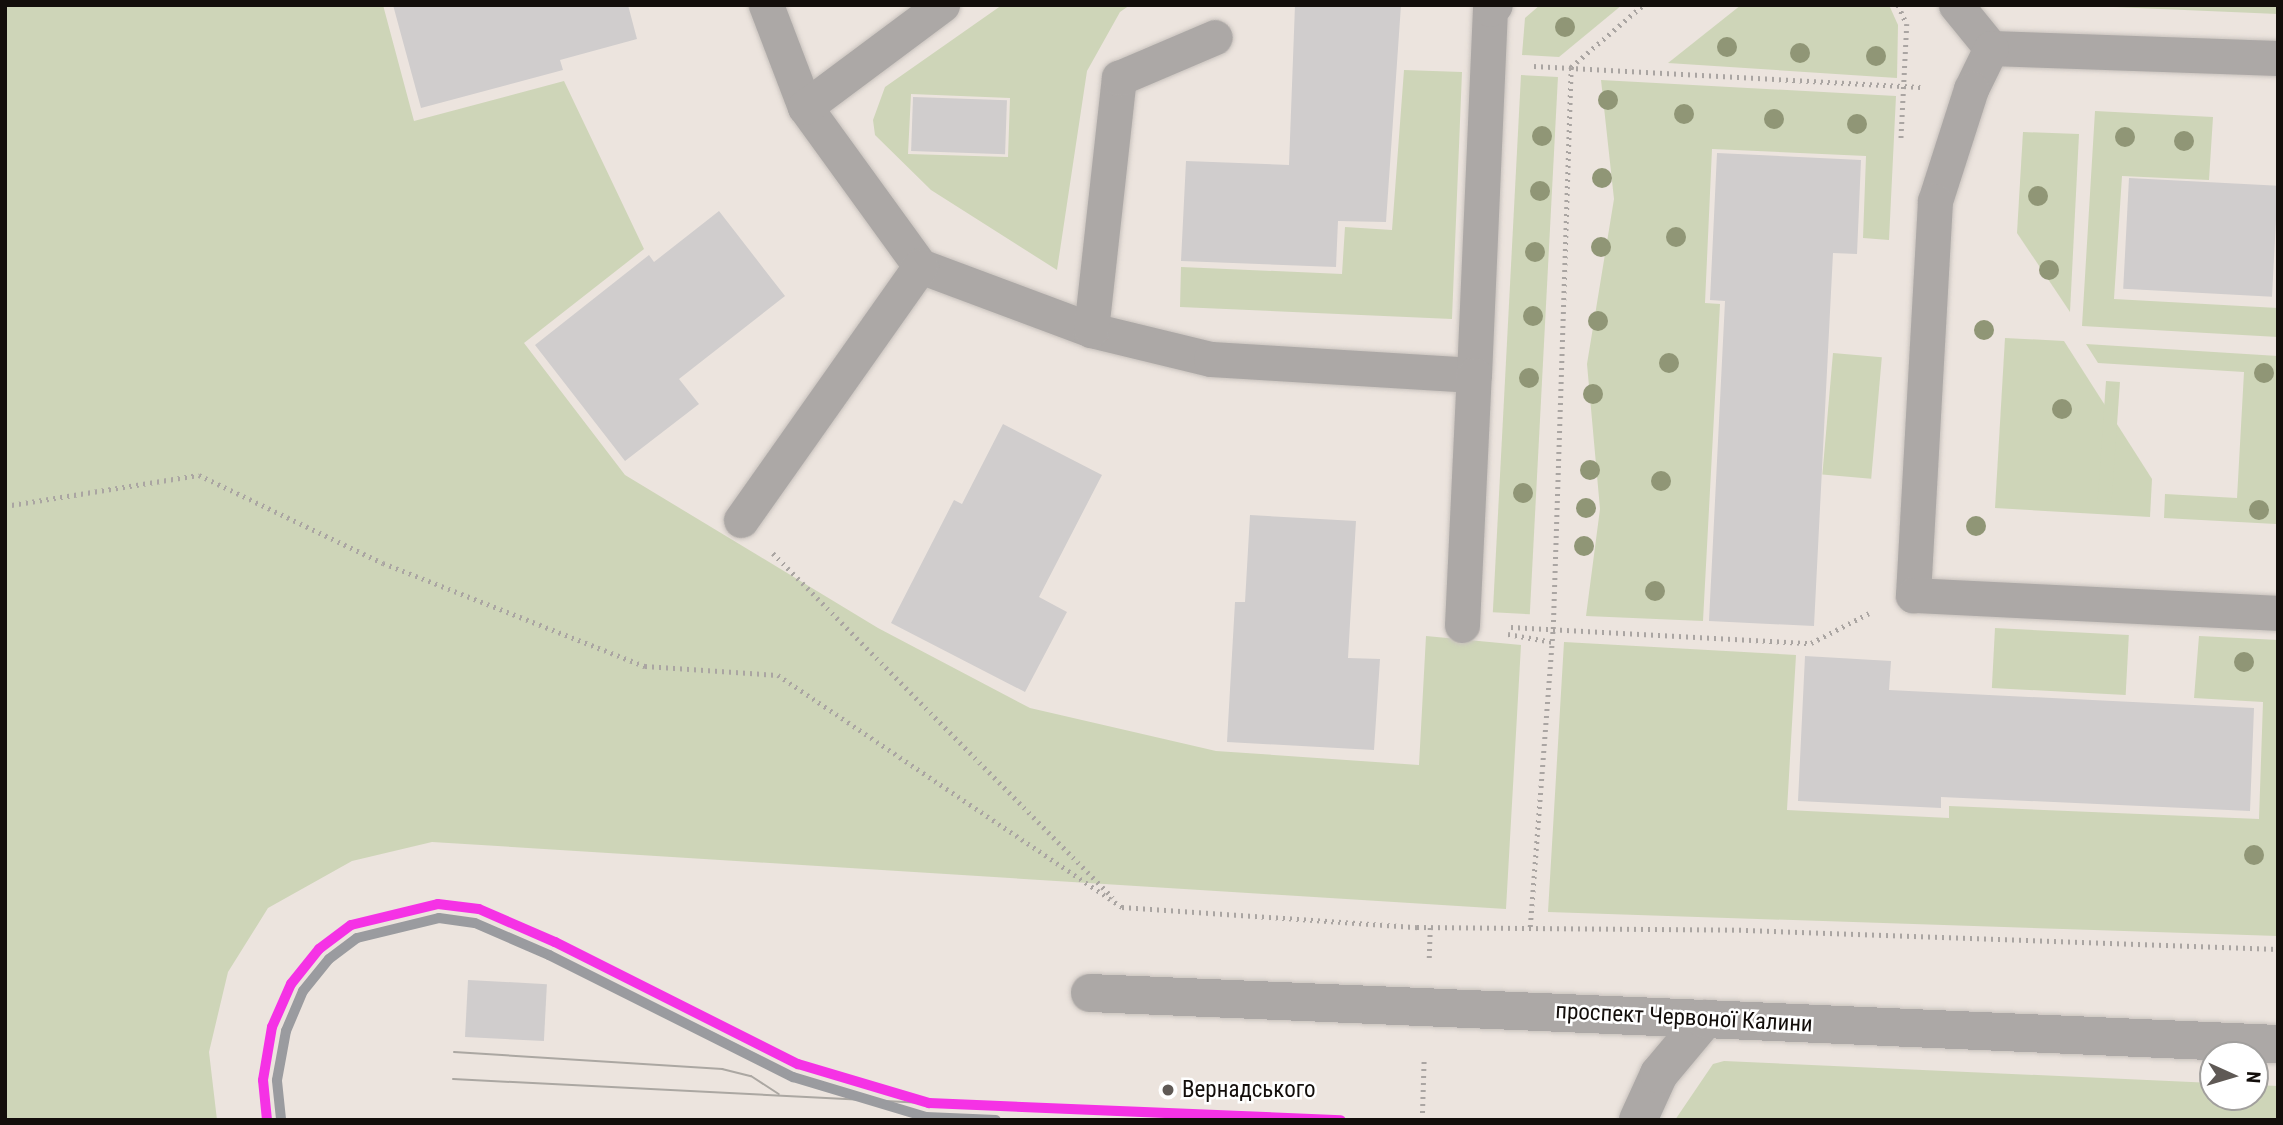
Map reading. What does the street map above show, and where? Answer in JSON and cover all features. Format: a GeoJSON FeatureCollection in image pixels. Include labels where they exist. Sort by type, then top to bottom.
{"type":"FeatureCollection","features":[{"type":"Feature","properties":{"kind":"street","name":"проспект Червоної Калини"},"geometry":{"type":"LineString","coordinates":[[1090,993],[2278,1044]]}},
{"type":"Feature","properties":{"kind":"street"},"geometry":{"type":"LineString","coordinates":[[1638,1120],[1659,1074],[1705,1019]]}},
{"type":"Feature","properties":{"kind":"lane"},"geometry":{"type":"LineString","coordinates":[[766,5],[805,107],[920,266],[1091,330],[1211,359],[1474,374]]}},
{"type":"Feature","properties":{"kind":"lane"},"geometry":{"type":"LineString","coordinates":[[805,107],[942,5]]}},
{"type":"Feature","properties":{"kind":"lane"},"geometry":{"type":"LineString","coordinates":[[1462,625],[1490,9],[1495,5]]}},
{"type":"Feature","properties":{"kind":"lane"},"geometry":{"type":"LineString","coordinates":[[1956,5],[1991,48],[2278,58]]}},
{"type":"Feature","properties":{"kind":"lane"},"geometry":{"type":"LineString","coordinates":[[1091,330],[1119,78],[1216,37]]}},
{"type":"Feature","properties":{"kind":"lane"},"geometry":{"type":"LineString","coordinates":[[1991,48],[1970,89],[1935,201],[1913,595],[2278,613]]}},
{"type":"Feature","properties":{"kind":"lane"},"geometry":{"type":"LineString","coordinates":[[741,520],[920,266]]}},
{"type":"Feature","properties":{"kind":"path"},"geometry":{"type":"LineString","coordinates":[[1530,927],[1553,629],[1572,67],[1643,5]]}},
{"type":"Feature","properties":{"kind":"path"},"geometry":{"type":"LineString","coordinates":[[1557,67],[1903,86],[1906,24],[1898,5]]}},
{"type":"Feature","properties":{"kind":"path"},"geometry":{"type":"LineString","coordinates":[[5,506],[199,475],[383,563],[645,666],[778,675],[1122,907],[1417,927],[1530,927],[2278,949]]}},
{"type":"Feature","properties":{"kind":"path"},"geometry":{"type":"LineString","coordinates":[[741,520],[1122,907]]}},
{"type":"Feature","properties":{"kind":"path"},"geometry":{"type":"LineString","coordinates":[[1553,629],[1811,643],[1879,608]]}},
{"type":"Feature","properties":{"kind":"green space"},"geometry":{"type":"Polygon","coordinates":[[[5,5],[383,5],[414,121],[564,81],[644,249],[524,343],[625,475],[878,628],[1030,708],[1216,751],[1419,765],[1426,636],[1521,645],[1506,909],[432,842],[352,861],[268,908],[228,972],[209,1052],[217,1120],[5,1120],[5,5]]]}},
{"type":"Feature","properties":{"kind":"green space"},"geometry":{"type":"Polygon","coordinates":[[[1002,5],[1130,5],[1120,12],[1087,71],[1057,270],[931,190],[875,135],[873,120],[885,87],[1002,5]],[[911,94],[908,154],[1008,157],[1010,98],[911,94]]]}},
{"type":"Feature","properties":{"kind":"green space"},"geometry":{"type":"Polygon","coordinates":[[[1540,5],[1622,5],[1559,57],[1522,55],[1525,18],[1540,5]]]}},
{"type":"Feature","properties":{"kind":"green space"},"geometry":{"type":"Polygon","coordinates":[[[1741,5],[1889,5],[1898,25],[1897,78],[1668,63],[1741,5]]]}},
{"type":"Feature","properties":{"kind":"green space"},"geometry":{"type":"Polygon","coordinates":[[[2067,5],[2278,5],[2278,14],[2067,5]]]}},
{"type":"Feature","properties":{"kind":"green space"},"geometry":{"type":"Polygon","coordinates":[[[1404,70],[1462,72],[1452,319],[1180,307],[1181,267],[1342,274],[1345,227],[1392,230],[1404,70]]]}},
{"type":"Feature","properties":{"kind":"green space"},"geometry":{"type":"Polygon","coordinates":[[[1521,75],[1558,77],[1530,614],[1493,612],[1521,75]]]}},
{"type":"Feature","properties":{"kind":"green space"},"geometry":{"type":"Polygon","coordinates":[[[1601,80],[1896,96],[1889,240],[1863,238],[1866,156],[1712,149],[1705,303],[1720,304],[1703,621],[1586,616],[1600,509],[1587,364],[1614,199],[1601,80]]]}},
{"type":"Feature","properties":{"kind":"green space"},"geometry":{"type":"Polygon","coordinates":[[[2095,111],[2213,117],[2209,180],[2122,176],[2114,299],[2278,308],[2278,337],[2082,326],[2095,111]]]}},
{"type":"Feature","properties":{"kind":"green space"},"geometry":{"type":"Polygon","coordinates":[[[2023,132],[2079,134],[2070,312],[2017,233],[2023,132]]]}},
{"type":"Feature","properties":{"kind":"green space"},"geometry":{"type":"Polygon","coordinates":[[[2005,338],[2064,341],[2152,479],[2150,517],[1995,508],[2005,338]]]}},
{"type":"Feature","properties":{"kind":"green space"},"geometry":{"type":"Polygon","coordinates":[[[2086,344],[2278,356],[2276,524],[2164,518],[2165,494],[2237,498],[2244,372],[2098,363],[2086,344]]]}},
{"type":"Feature","properties":{"kind":"green space"},"geometry":{"type":"Polygon","coordinates":[[[1833,353],[1882,357],[1871,479],[1822,475],[1833,353]]]}},
{"type":"Feature","properties":{"kind":"green space"},"geometry":{"type":"Polygon","coordinates":[[[2106,381],[2120,382],[2112,502],[2098,501],[2106,381]]]}},
{"type":"Feature","properties":{"kind":"green space"},"geometry":{"type":"Polygon","coordinates":[[[1995,628],[2129,635],[2126,695],[1992,688],[1995,628]]]}},
{"type":"Feature","properties":{"kind":"green space"},"geometry":{"type":"Polygon","coordinates":[[[2199,636],[2278,640],[2278,936],[1548,912],[1564,642],[1796,655],[1787,810],[1949,818],[1949,806],[2259,819],[2263,702],[2194,698],[2199,636]]]}},
{"type":"Feature","properties":{"kind":"green space"},"geometry":{"type":"Polygon","coordinates":[[[1724,1061],[2199,1082],[2199,1111],[2269,1111],[2269,1086],[2278,1086],[2278,1120],[1675,1120],[1713,1064],[1724,1061]]]}},
{"type":"Feature","properties":{"kind":"building"},"geometry":{"type":"Polygon","coordinates":[[[393,5],[628,5],[637,39],[560,60],[563,70],[421,108],[393,5]]]}},
{"type":"Feature","properties":{"kind":"building"},"geometry":{"type":"Polygon","coordinates":[[[1295,5],[1401,5],[1386,222],[1338,221],[1336,267],[1181,261],[1186,161],[1289,165],[1295,5]]]}},
{"type":"Feature","properties":{"kind":"building"},"geometry":{"type":"Polygon","coordinates":[[[913,97],[1007,100],[1005,154],[911,151],[913,97]]]}},
{"type":"Feature","properties":{"kind":"building"},"geometry":{"type":"Polygon","coordinates":[[[1717,153],[1861,160],[1857,254],[1833,253],[1814,626],[1709,621],[1725,301],[1710,300],[1717,153]]]}},
{"type":"Feature","properties":{"kind":"building"},"geometry":{"type":"Polygon","coordinates":[[[2129,178],[2278,186],[2272,297],[2123,289],[2129,178]]]}},
{"type":"Feature","properties":{"kind":"building"},"geometry":{"type":"Polygon","coordinates":[[[719,211],[785,296],[679,379],[699,404],[625,461],[535,345],[649,255],[654,262],[719,211]]]}},
{"type":"Feature","properties":{"kind":"building"},"geometry":{"type":"Polygon","coordinates":[[[1003,424],[1102,475],[1039,597],[1067,612],[1025,692],[891,623],[954,500],[962,504],[1003,424]]]}},
{"type":"Feature","properties":{"kind":"building"},"geometry":{"type":"Polygon","coordinates":[[[1250,515],[1356,521],[1348,658],[1380,659],[1374,750],[1227,742],[1235,602],[1245,602],[1250,515]]]}},
{"type":"Feature","properties":{"kind":"building"},"geometry":{"type":"Polygon","coordinates":[[[1805,656],[1891,661],[1889,690],[2254,708],[2250,811],[1941,797],[1941,808],[1798,801],[1805,656]]]}},
{"type":"Feature","properties":{"kind":"building"},"geometry":{"type":"Polygon","coordinates":[[[468,980],[547,984],[544,1041],[465,1037],[468,980]]]}},
{"type":"Feature","properties":{"kind":"tram line"},"geometry":{"type":"LineString","coordinates":[[454,1052],[722,1069],[751,1076],[779,1094]]}},
{"type":"Feature","properties":{"kind":"tram line"},"geometry":{"type":"LineString","coordinates":[[453,1079],[929,1103]]}},
{"type":"Feature","properties":{"kind":"transit line"},"geometry":{"type":"LineString","coordinates":[[267,1120],[263,1080],[272,1027],[291,984],[319,949],[351,925],[438,904],[479,909],[555,942],[798,1064],[929,1103],[1341,1120]]}},
{"type":"Feature","properties":{"kind":"transit line"},"geometry":{"type":"LineString","coordinates":[[281,1119],[277,1080],[286,1031],[303,991],[329,959],[357,938],[439,918],[475,923],[549,955],[793,1077],[926,1117],[996,1120]]}},
{"type":"Feature","properties":{"kind":"place","name":"Вернадського"},"geometry":{"type":"Point","coordinates":[1168,1090]}}]}
